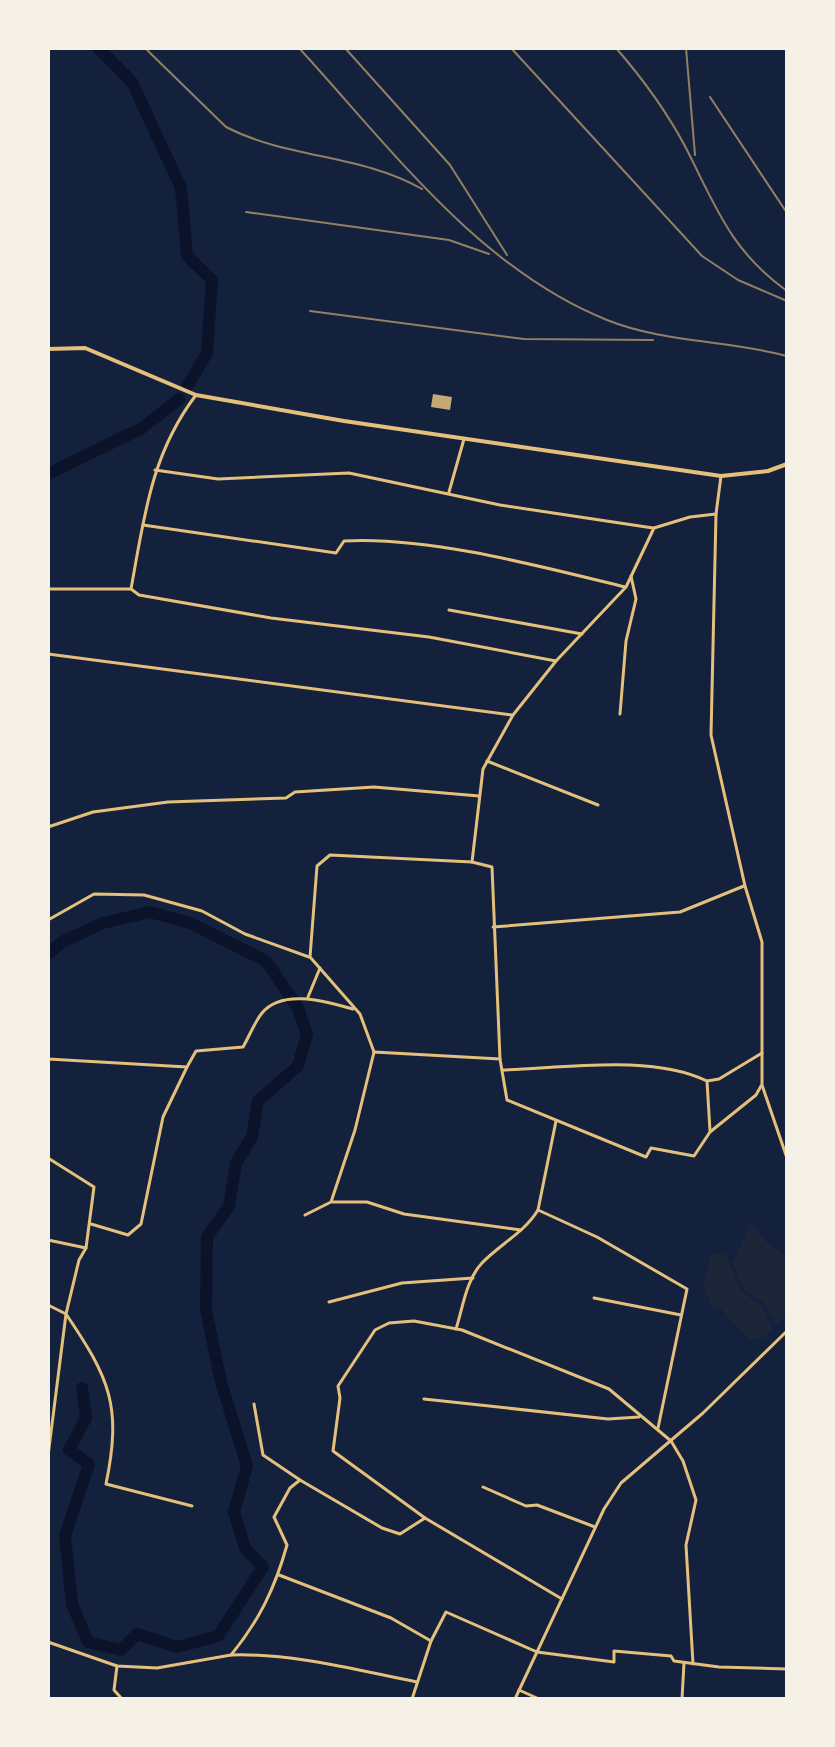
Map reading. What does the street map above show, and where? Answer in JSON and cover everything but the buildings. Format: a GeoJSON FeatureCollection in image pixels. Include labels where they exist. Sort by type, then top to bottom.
{"type":"FeatureCollection","features":[{"type":"Feature","properties":{"kind":"street"},"geometry":{"type":"LineString","coordinates":[[48,349],[85,348],[140,374],[196,395],[464,439],[721,476],[768,471],[787,464]]}},
{"type":"Feature","properties":{"kind":"street"},"geometry":{"type":"LineString","coordinates":[[131,589],[155,470],[173,425],[196,395]]}},
{"type":"Feature","properties":{"kind":"street"},"geometry":{"type":"LineString","coordinates":[[449,492],[464,439]]}},
{"type":"Feature","properties":{"kind":"street"},"geometry":{"type":"LineString","coordinates":[[155,470],[218,479],[349,473],[500,505],[654,528],[690,517],[716,514]]}},
{"type":"Feature","properties":{"kind":"street"},"geometry":{"type":"LineString","coordinates":[[721,476],[716,514],[711,735],[745,886],[762,942],[762,1085],[787,1158]]}},
{"type":"Feature","properties":{"kind":"street"},"geometry":{"type":"LineString","coordinates":[[143,525],[336,553],[344,541],[402,542],[626,587]]}},
{"type":"Feature","properties":{"kind":"street"},"geometry":{"type":"LineString","coordinates":[[472,862],[483,769],[487,761],[513,715],[556,661],[626,587],[654,528]]}},
{"type":"Feature","properties":{"kind":"street"},"geometry":{"type":"LineString","coordinates":[[620,714],[626,641],[636,599],[631,576]]}},
{"type":"Feature","properties":{"kind":"street"},"geometry":{"type":"LineString","coordinates":[[48,589],[131,589],[139,595],[271,618],[429,637],[556,661]]}},
{"type":"Feature","properties":{"kind":"street"},"geometry":{"type":"LineString","coordinates":[[449,610],[582,634]]}},
{"type":"Feature","properties":{"kind":"street"},"geometry":{"type":"LineString","coordinates":[[48,654],[513,715]]}},
{"type":"Feature","properties":{"kind":"street"},"geometry":{"type":"LineString","coordinates":[[487,761],[598,805]]}},
{"type":"Feature","properties":{"kind":"street"},"geometry":{"type":"LineString","coordinates":[[48,827],[93,812],[168,802],[286,798],[295,792],[374,787],[480,796]]}},
{"type":"Feature","properties":{"kind":"street"},"geometry":{"type":"LineString","coordinates":[[310,957],[317,866],[330,855],[472,862],[492,867],[500,1059],[507,1100],[646,1157],[651,1148],[694,1156],[710,1132],[756,1095],[762,1085]]}},
{"type":"Feature","properties":{"kind":"street"},"geometry":{"type":"LineString","coordinates":[[493,927],[680,912],[745,886]]}},
{"type":"Feature","properties":{"kind":"street"},"geometry":{"type":"LineString","coordinates":[[48,920],[94,894],[144,895],[202,911],[245,934],[310,957],[356,1010],[374,1052],[355,1130],[331,1202]]}},
{"type":"Feature","properties":{"kind":"street"},"geometry":{"type":"LineString","coordinates":[[308,997],[320,968]]}},
{"type":"Feature","properties":{"kind":"street"},"geometry":{"type":"LineString","coordinates":[[89,1223],[128,1235],[141,1224],[163,1117],[196,1051],[243,1047],[263,1011],[308,997],[356,1010]]}},
{"type":"Feature","properties":{"kind":"street"},"geometry":{"type":"LineString","coordinates":[[374,1052],[500,1059]]}},
{"type":"Feature","properties":{"kind":"street"},"geometry":{"type":"LineString","coordinates":[[502,1070],[632,1066],[684,1070],[707,1081],[719,1079],[762,1053]]}},
{"type":"Feature","properties":{"kind":"street"},"geometry":{"type":"LineString","coordinates":[[48,1059],[187,1067]]}},
{"type":"Feature","properties":{"kind":"street"},"geometry":{"type":"LineString","coordinates":[[707,1081],[710,1132]]}},
{"type":"Feature","properties":{"kind":"street"},"geometry":{"type":"LineString","coordinates":[[456,1329],[473,1278],[481,1264],[521,1230],[538,1210],[556,1121]]}},
{"type":"Feature","properties":{"kind":"street"},"geometry":{"type":"LineString","coordinates":[[48,1158],[94,1187],[86,1248],[79,1260],[66,1314],[48,1456]]}},
{"type":"Feature","properties":{"kind":"street"},"geometry":{"type":"LineString","coordinates":[[305,1215],[331,1202],[367,1202],[404,1214],[521,1230]]}},
{"type":"Feature","properties":{"kind":"street"},"geometry":{"type":"LineString","coordinates":[[538,1210],[597,1237],[687,1289],[658,1428]]}},
{"type":"Feature","properties":{"kind":"street"},"geometry":{"type":"LineString","coordinates":[[48,1240],[86,1248]]}},
{"type":"Feature","properties":{"kind":"street"},"geometry":{"type":"LineString","coordinates":[[329,1302],[402,1283],[473,1278]]}},
{"type":"Feature","properties":{"kind":"street"},"geometry":{"type":"LineString","coordinates":[[594,1298],[682,1316]]}},
{"type":"Feature","properties":{"kind":"street"},"geometry":{"type":"LineString","coordinates":[[48,1305],[66,1314],[110,1387],[116,1439],[106,1484],[192,1506]]}},
{"type":"Feature","properties":{"kind":"street"},"geometry":{"type":"LineString","coordinates":[[562,1599],[425,1518],[333,1451],[340,1398],[338,1386],[375,1330],[389,1323],[414,1321],[456,1329],[609,1389],[671,1441],[683,1461],[696,1500],[686,1545],[693,1664]]}},
{"type":"Feature","properties":{"kind":"street"},"geometry":{"type":"LineString","coordinates":[[515,1699],[595,1527],[621,1483],[671,1441],[787,1331]]}},
{"type":"Feature","properties":{"kind":"street"},"geometry":{"type":"LineString","coordinates":[[424,1399],[608,1419],[640,1416]]}},
{"type":"Feature","properties":{"kind":"street"},"geometry":{"type":"LineString","coordinates":[[254,1404],[263,1455],[300,1480],[382,1528],[400,1534],[425,1518]]}},
{"type":"Feature","properties":{"kind":"street"},"geometry":{"type":"LineString","coordinates":[[231,1655],[257,1623],[279,1575],[287,1545],[274,1517],[290,1488],[300,1480]]}},
{"type":"Feature","properties":{"kind":"street"},"geometry":{"type":"LineString","coordinates":[[483,1487],[526,1506],[537,1505],[595,1527]]}},
{"type":"Feature","properties":{"kind":"street"},"geometry":{"type":"LineString","coordinates":[[279,1575],[391,1618],[431,1641]]}},
{"type":"Feature","properties":{"kind":"street"},"geometry":{"type":"LineString","coordinates":[[412,1699],[431,1641],[446,1612],[537,1652],[614,1662],[614,1651],[671,1656],[674,1661],[693,1664],[787,1669]]}},
{"type":"Feature","properties":{"kind":"street"},"geometry":{"type":"LineString","coordinates":[[48,1642],[117,1666],[157,1668],[231,1655],[256,1654],[320,1662],[417,1683]]}},
{"type":"Feature","properties":{"kind":"street"},"geometry":{"type":"LineString","coordinates":[[682,1699],[684,1663]]}},
{"type":"Feature","properties":{"kind":"street"},"geometry":{"type":"LineString","coordinates":[[117,1666],[114,1690],[122,1699]]}},
{"type":"Feature","properties":{"kind":"street"},"geometry":{"type":"LineString","coordinates":[[519,1690],[539,1699]]}},
{"type":"Feature","properties":{"kind":"shaded area"},"geometry":{"type":"Polygon","coordinates":[[[751,1223],[765,1241],[787,1256],[787,1312],[777,1326],[764,1303],[745,1291],[733,1263],[751,1223]]]}},
{"type":"Feature","properties":{"kind":"shaded area"},"geometry":{"type":"Polygon","coordinates":[[[711,1254],[725,1254],[742,1292],[762,1306],[772,1329],[763,1338],[750,1340],[721,1309],[712,1307],[703,1284],[711,1254]]]}},
{"type":"Feature","properties":{"kind":"waterway"},"geometry":{"type":"LineString","coordinates":[[98,48],[132,82],[181,188],[187,256],[212,280],[207,353],[188,385]]}},
{"type":"Feature","properties":{"kind":"waterway"},"geometry":{"type":"LineString","coordinates":[[48,474],[142,428],[179,399]]}},
{"type":"Feature","properties":{"kind":"waterway"},"geometry":{"type":"LineString","coordinates":[[48,954],[62,942],[103,923],[150,912],[190,923],[266,961],[298,1008],[307,1034],[298,1066],[258,1101],[252,1137],[236,1163],[229,1206],[207,1237],[206,1310],[221,1382],[247,1466],[234,1512],[245,1548],[263,1567],[218,1636],[177,1647],[137,1634],[121,1650],[88,1642],[72,1604],[65,1536],[89,1464],[69,1450],[86,1418],[82,1388]]}},
{"type":"Feature","properties":{"kind":"railway"},"geometry":{"type":"LineString","coordinates":[[145,48],[226,127],[274,145],[374,169],[422,189]]}},
{"type":"Feature","properties":{"kind":"railway"},"geometry":{"type":"LineString","coordinates":[[299,48],[439,202],[477,238],[561,298],[607,320],[651,333],[787,356]]}},
{"type":"Feature","properties":{"kind":"railway"},"geometry":{"type":"LineString","coordinates":[[345,48],[450,165],[507,255]]}},
{"type":"Feature","properties":{"kind":"railway"},"geometry":{"type":"LineString","coordinates":[[511,48],[702,256],[738,280],[787,301]]}},
{"type":"Feature","properties":{"kind":"railway"},"geometry":{"type":"LineString","coordinates":[[616,48],[671,122],[716,209],[738,244],[787,291]]}},
{"type":"Feature","properties":{"kind":"railway"},"geometry":{"type":"LineString","coordinates":[[686,48],[695,155]]}},
{"type":"Feature","properties":{"kind":"railway"},"geometry":{"type":"LineString","coordinates":[[710,97],[787,213]]}},
{"type":"Feature","properties":{"kind":"railway"},"geometry":{"type":"LineString","coordinates":[[246,212],[449,240],[489,254]]}},
{"type":"Feature","properties":{"kind":"railway"},"geometry":{"type":"LineString","coordinates":[[310,311],[524,339],[653,340]]}}]}
